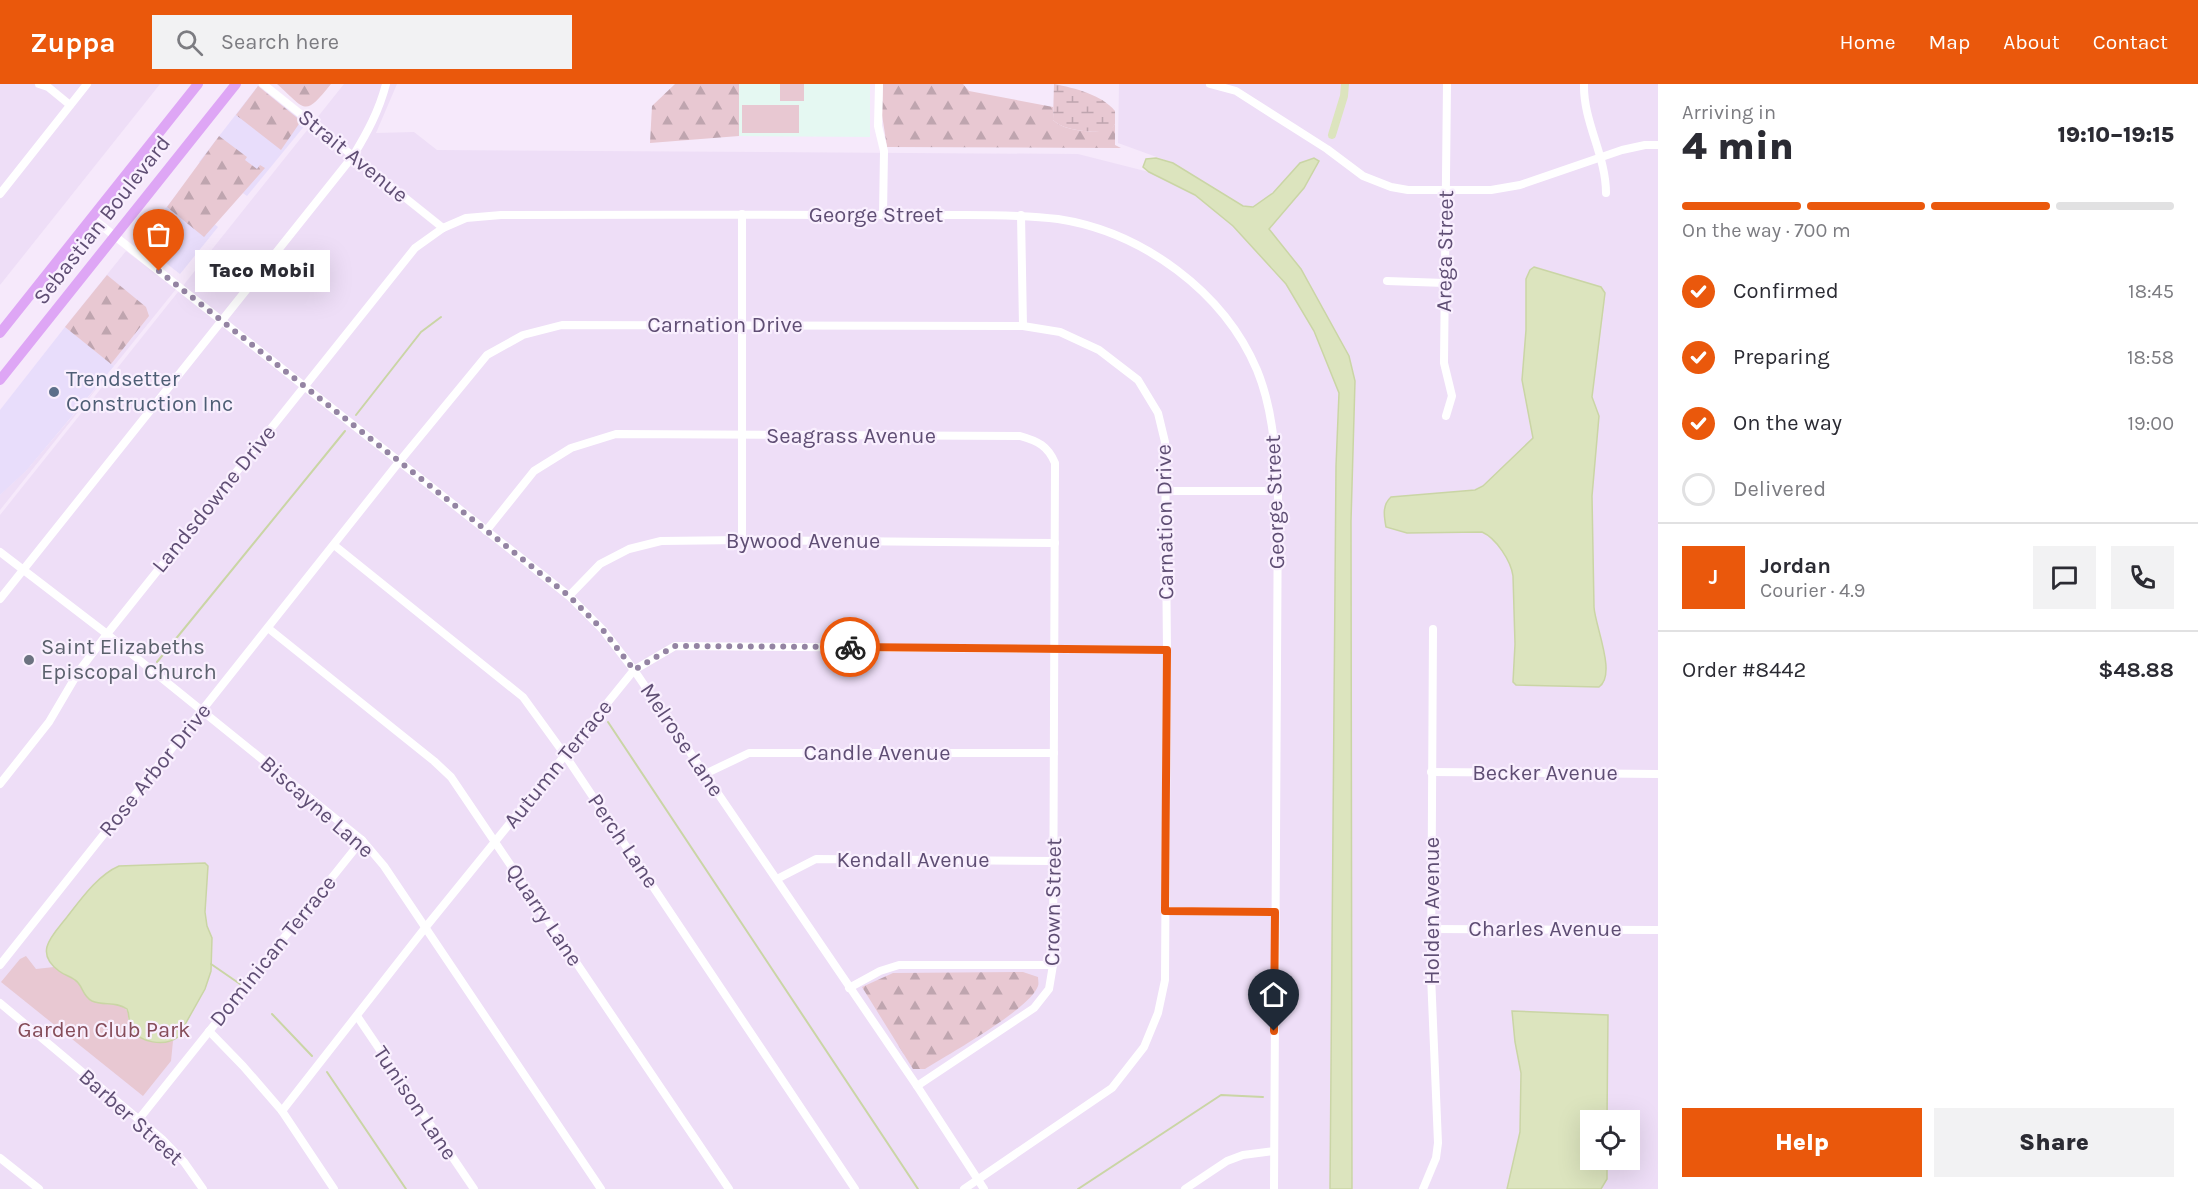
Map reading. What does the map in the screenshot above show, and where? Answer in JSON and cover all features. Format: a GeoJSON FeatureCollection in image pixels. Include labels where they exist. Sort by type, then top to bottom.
{"type":"FeatureCollection","features":[{"type":"Feature","properties":{"kind":"main road","name":"Sebastian Boulevard"},"geometry":{"type":"LineString","coordinates":[[0,333],[198,84]]}},
{"type":"Feature","properties":{"kind":"main road","name":"Sebastian Boulevard"},"geometry":{"type":"LineString","coordinates":[[0,380],[236,84]]}},
{"type":"Feature","properties":{"kind":"street"},"geometry":{"type":"LineString","coordinates":[[39,84],[48,87],[70,105]]}},
{"type":"Feature","properties":{"kind":"street"},"geometry":{"type":"LineString","coordinates":[[0,194],[87,84]]}},
{"type":"Feature","properties":{"kind":"street","name":"Strait Avenue"},"geometry":{"type":"LineString","coordinates":[[263,84],[443,228]]}},
{"type":"Feature","properties":{"kind":"street"},"geometry":{"type":"LineString","coordinates":[[0,599],[352,156],[372,126],[382,102],[386,84]]}},
{"type":"Feature","properties":{"kind":"street"},"geometry":{"type":"LineString","coordinates":[[879,84],[878,126],[884,151],[883,215]]}},
{"type":"Feature","properties":{"kind":"street"},"geometry":{"type":"LineString","coordinates":[[1210,84],[1236,87],[1363,176],[1391,188],[1491,190],[1520,185],[1645,145],[1658,145]]}},
{"type":"Feature","properties":{"kind":"street","name":"Arega Street"},"geometry":{"type":"LineString","coordinates":[[1446,416],[1452,396],[1444,363],[1447,84]]}},
{"type":"Feature","properties":{"kind":"street"},"geometry":{"type":"LineString","coordinates":[[1584,84],[1586,116],[1606,175],[1606,193]]}},
{"type":"Feature","properties":{"kind":"street"},"geometry":{"type":"LineString","coordinates":[[742,214],[742,540]]}},
{"type":"Feature","properties":{"kind":"street","name":"George Street"},"geometry":{"type":"LineString","coordinates":[[443,228],[466,218],[501,215],[1021,216],[1060,220],[1104,230],[1150,252],[1191,280],[1232,324],[1257,371],[1274,432],[1278,491],[1274,1189]]}},
{"type":"Feature","properties":{"kind":"street"},"geometry":{"type":"LineString","coordinates":[[1021,216],[1023,326]]}},
{"type":"Feature","properties":{"kind":"street","name":"Melrose Lane"},"geometry":{"type":"LineString","coordinates":[[92,218],[569,596],[603,630],[634,670],[777,879],[984,1189]]}},
{"type":"Feature","properties":{"kind":"street","name":"Landsdowne Drive"},"geometry":{"type":"LineString","coordinates":[[0,784],[49,722],[79,671],[107,634],[415,248],[443,228]]}},
{"type":"Feature","properties":{"kind":"street"},"geometry":{"type":"LineString","coordinates":[[1387,281],[1445,283]]}},
{"type":"Feature","properties":{"kind":"street","name":"Carnation Drive"},"geometry":{"type":"LineString","coordinates":[[399,462],[486,355],[523,335],[562,325],[1023,326],[1060,332],[1099,350],[1138,381],[1158,413],[1165,442],[1167,650],[1165,980],[1158,1013],[1144,1047],[1112,1088],[964,1189]]}},
{"type":"Feature","properties":{"kind":"street","name":"Seagrass Avenue"},"geometry":{"type":"LineString","coordinates":[[486,531],[534,471],[571,448],[616,434],[1020,436],[1039,442],[1050,452],[1055,464],[1055,649]]}},
{"type":"Feature","properties":{"kind":"street","name":"Rose Arbor Drive"},"geometry":{"type":"LineString","coordinates":[[0,964],[399,462]]}},
{"type":"Feature","properties":{"kind":"street"},"geometry":{"type":"LineString","coordinates":[[1166,491],[1278,491]]}},
{"type":"Feature","properties":{"kind":"street","name":"Bywood Avenue"},"geometry":{"type":"LineString","coordinates":[[569,596],[600,564],[629,549],[661,541],[1055,543]]}},
{"type":"Feature","properties":{"kind":"street","name":"Perch Lane"},"geometry":{"type":"LineString","coordinates":[[334,545],[523,697],[565,755],[855,1189]]}},
{"type":"Feature","properties":{"kind":"street","name":"Biscayne Lane"},"geometry":{"type":"LineString","coordinates":[[0,552],[107,634],[362,840],[384,866],[601,1189]]}},
{"type":"Feature","properties":{"kind":"street","name":"Quarry Lane"},"geometry":{"type":"LineString","coordinates":[[268,628],[451,777],[729,1189]]}},
{"type":"Feature","properties":{"kind":"street","name":"Holden Avenue"},"geometry":{"type":"LineString","coordinates":[[1423,1189],[1436,1158],[1438,1143],[1431,929],[1432,630]]}},
{"type":"Feature","properties":{"kind":"street","name":"Autumn Terrace"},"geometry":{"type":"LineString","coordinates":[[282,1111],[634,670],[675,646],[1167,650]]}},
{"type":"Feature","properties":{"kind":"street","name":"Crown Street"},"geometry":{"type":"LineString","coordinates":[[917,1086],[1034,1008],[1049,989],[1053,965],[1055,649]]}},
{"type":"Feature","properties":{"kind":"street","name":"Candle Avenue"},"geometry":{"type":"LineString","coordinates":[[705,774],[749,753],[1053,753]]}},
{"type":"Feature","properties":{"kind":"street","name":"Becker Avenue"},"geometry":{"type":"LineString","coordinates":[[1431,772],[1658,774]]}},
{"type":"Feature","properties":{"kind":"street","name":"Dominican Terrace"},"geometry":{"type":"LineString","coordinates":[[139,1119],[362,840]]}},
{"type":"Feature","properties":{"kind":"street","name":"Kendall Avenue"},"geometry":{"type":"LineString","coordinates":[[777,879],[816,859],[1054,861]]}},
{"type":"Feature","properties":{"kind":"street"},"geometry":{"type":"LineString","coordinates":[[1165,911],[1275,912]]}},
{"type":"Feature","properties":{"kind":"street","name":"Charles Avenue"},"geometry":{"type":"LineString","coordinates":[[1431,929],[1658,930]]}},
{"type":"Feature","properties":{"kind":"street"},"geometry":{"type":"LineString","coordinates":[[849,988],[880,971],[899,965],[1053,965]]}},
{"type":"Feature","properties":{"kind":"street","name":"Barber Street"},"geometry":{"type":"LineString","coordinates":[[0,1004],[139,1119],[184,1162],[203,1189]]}},
{"type":"Feature","properties":{"kind":"street","name":"Tunison Lane"},"geometry":{"type":"LineString","coordinates":[[357,1016],[474,1189]]}},
{"type":"Feature","properties":{"kind":"street"},"geometry":{"type":"LineString","coordinates":[[209,1031],[282,1111],[334,1189]]}},
{"type":"Feature","properties":{"kind":"street"},"geometry":{"type":"LineString","coordinates":[[1185,1189],[1227,1161],[1243,1155],[1274,1151]]}},
{"type":"Feature","properties":{"kind":"street"},"geometry":{"type":"LineString","coordinates":[[0,1158],[39,1189]]}},
{"type":"Feature","properties":{"kind":"shaded area"},"geometry":{"type":"Polygon","coordinates":[[[0,84],[160,84],[0,285],[0,84]]]}},
{"type":"Feature","properties":{"kind":"shaded area"},"geometry":{"type":"Polygon","coordinates":[[[344,84],[397,84],[376,133],[414,132],[437,150],[1078,154],[1149,172],[1195,195],[1233,226],[1286,284],[1314,331],[1339,393],[1336,466],[1330,1189],[0,1189],[0,515],[344,84]]]}},
{"type":"Feature","properties":{"kind":"shaded area"},"geometry":{"type":"Polygon","coordinates":[[[739,84],[870,84],[870,137],[739,136],[739,84]]]}},
{"type":"Feature","properties":{"kind":"shaded area"},"geometry":{"type":"Polygon","coordinates":[[[1119,84],[1658,84],[1658,1189],[1352,1189],[1351,521],[1355,381],[1349,356],[1301,269],[1269,229],[1304,188],[1319,161],[1300,163],[1273,193],[1253,207],[1243,206],[1173,163],[1118,143],[1119,84]]]}},
{"type":"Feature","properties":{"kind":"shaded area"},"geometry":{"type":"Polygon","coordinates":[[[258,86],[306,124],[247,196],[199,162],[258,86]]]}},
{"type":"Feature","properties":{"kind":"shaded area"},"geometry":{"type":"Polygon","coordinates":[[[1156,158],[1173,163],[1243,206],[1253,207],[1273,193],[1300,163],[1314,158],[1319,161],[1304,188],[1269,229],[1301,269],[1349,356],[1355,381],[1351,521],[1352,1189],[1330,1189],[1336,466],[1339,393],[1314,331],[1286,284],[1233,226],[1195,195],[1143,167],[1146,159],[1156,158]]]}},
{"type":"Feature","properties":{"kind":"shaded area"},"geometry":{"type":"Polygon","coordinates":[[[177,194],[218,227],[180,274],[139,242],[177,194]]]}},
{"type":"Feature","properties":{"kind":"shaded area"},"geometry":{"type":"Polygon","coordinates":[[[126,251],[176,289],[114,366],[65,327],[126,251]]]}},
{"type":"Feature","properties":{"kind":"shaded area"},"geometry":{"type":"Polygon","coordinates":[[[1534,267],[1601,287],[1605,293],[1592,397],[1599,416],[1592,496],[1594,607],[1606,661],[1604,681],[1599,687],[1516,685],[1513,682],[1515,644],[1513,576],[1502,551],[1487,535],[1482,532],[1407,533],[1386,527],[1385,523],[1385,507],[1391,497],[1475,490],[1483,486],[1533,438],[1522,380],[1526,330],[1526,279],[1534,267]]]}},
{"type":"Feature","properties":{"kind":"shaded area"},"geometry":{"type":"Polygon","coordinates":[[[65,327],[114,366],[26,471],[0,495],[0,410],[65,327]]]}},
{"type":"Feature","properties":{"kind":"shaded area"},"geometry":{"type":"Polygon","coordinates":[[[109,373],[0,510],[0,495],[26,471],[109,373]]]}},
{"type":"Feature","properties":{"kind":"shaded area"},"geometry":{"type":"Polygon","coordinates":[[[205,863],[208,866],[205,912],[212,938],[211,971],[205,989],[178,1037],[160,1043],[146,1040],[131,1028],[127,1009],[118,1005],[92,1001],[86,996],[78,982],[51,964],[47,957],[48,944],[56,930],[90,888],[111,870],[119,866],[205,863]]]}},
{"type":"Feature","properties":{"kind":"shaded area"},"geometry":{"type":"Polygon","coordinates":[[[1512,1011],[1608,1015],[1607,1110],[1580,1110],[1580,1170],[1607,1170],[1607,1179],[1601,1189],[1507,1189],[1520,1132],[1521,1073],[1512,1011]]]}},
{"type":"Feature","properties":{"kind":"green space"},"geometry":{"type":"Polygon","coordinates":[[[277,84],[331,84],[315,102],[310,106],[305,106],[300,105],[277,84]]]}},
{"type":"Feature","properties":{"kind":"green space"},"geometry":{"type":"Polygon","coordinates":[[[675,84],[739,84],[739,136],[650,143],[652,106],[675,84]]]}},
{"type":"Feature","properties":{"kind":"green space"},"geometry":{"type":"Polygon","coordinates":[[[780,84],[804,84],[804,101],[780,101],[780,84]]]}},
{"type":"Feature","properties":{"kind":"green space"},"geometry":{"type":"Polygon","coordinates":[[[883,84],[963,84],[969,91],[1053,107],[1053,120],[1072,129],[1109,132],[1115,124],[1115,145],[1121,148],[887,147],[882,115],[883,84]]]}},
{"type":"Feature","properties":{"kind":"green space"},"geometry":{"type":"Polygon","coordinates":[[[1054,84],[1087,93],[1110,105],[1115,111],[1115,124],[1110,132],[1072,129],[1053,120],[1054,84]]]}},
{"type":"Feature","properties":{"kind":"green space"},"geometry":{"type":"Polygon","coordinates":[[[258,86],[301,121],[281,150],[236,115],[258,86]]]}},
{"type":"Feature","properties":{"kind":"green space"},"geometry":{"type":"Polygon","coordinates":[[[742,105],[799,105],[799,133],[742,133],[742,105]]]}},
{"type":"Feature","properties":{"kind":"green space"},"geometry":{"type":"Polygon","coordinates":[[[219,136],[247,157],[245,160],[257,169],[260,165],[265,168],[204,237],[167,207],[219,136]]]}},
{"type":"Feature","properties":{"kind":"green space"},"geometry":{"type":"Polygon","coordinates":[[[107,275],[146,307],[149,316],[111,364],[65,327],[107,275]]]}},
{"type":"Feature","properties":{"kind":"green space","name":"Garden Club Park"},"geometry":{"type":"Polygon","coordinates":[[[26,956],[36,969],[54,967],[72,978],[81,985],[87,997],[96,1002],[123,1007],[129,1014],[128,1020],[151,1042],[173,1041],[171,1061],[143,1096],[1,982],[20,959],[26,956]]]}},
{"type":"Feature","properties":{"kind":"green space"},"geometry":{"type":"Polygon","coordinates":[[[1023,972],[1038,977],[1038,986],[1032,996],[988,1031],[925,1069],[913,1069],[862,987],[893,973],[1023,972]]]}},
{"type":"Feature","properties":{"kind":"waterway"},"geometry":{"type":"LineString","coordinates":[[1332,135],[1344,96],[1345,84]]}},
{"type":"Feature","properties":{"kind":"waterway"},"geometry":{"type":"LineString","coordinates":[[356,415],[421,332],[441,317]]}},
{"type":"Feature","properties":{"kind":"waterway"},"geometry":{"type":"LineString","coordinates":[[157,662],[345,431]]}},
{"type":"Feature","properties":{"kind":"waterway"},"geometry":{"type":"LineString","coordinates":[[608,722],[918,1189]]}},
{"type":"Feature","properties":{"kind":"waterway"},"geometry":{"type":"LineString","coordinates":[[211,964],[240,984]]}},
{"type":"Feature","properties":{"kind":"waterway"},"geometry":{"type":"LineString","coordinates":[[272,1014],[312,1056]]}},
{"type":"Feature","properties":{"kind":"waterway"},"geometry":{"type":"LineString","coordinates":[[327,1072],[406,1189]]}},
{"type":"Feature","properties":{"kind":"waterway"},"geometry":{"type":"LineString","coordinates":[[1078,1189],[1221,1095],[1263,1097]]}},
{"type":"Feature","properties":{"kind":"way so far"},"geometry":{"type":"LineString","coordinates":[[159,271],[569,596],[603,630],[634,670],[675,646],[850,647]]}},
{"type":"Feature","properties":{"kind":"place","name":"Taco Mobil"},"geometry":{"type":"Point","coordinates":[159,271]}},
{"type":"Feature","properties":{"kind":"place","name":"Trendsetter Construction Inc"},"geometry":{"type":"Point","coordinates":[54,392]}},
{"type":"Feature","properties":{"kind":"place","name":"Saint Elizabeths Episcopal Church"},"geometry":{"type":"Point","coordinates":[29,660]}},
{"type":"Feature","properties":{"kind":"route"},"geometry":{"type":"LineString","coordinates":[[850,647],[1167,650],[1165,911],[1275,912],[1274,1031]]}}]}
